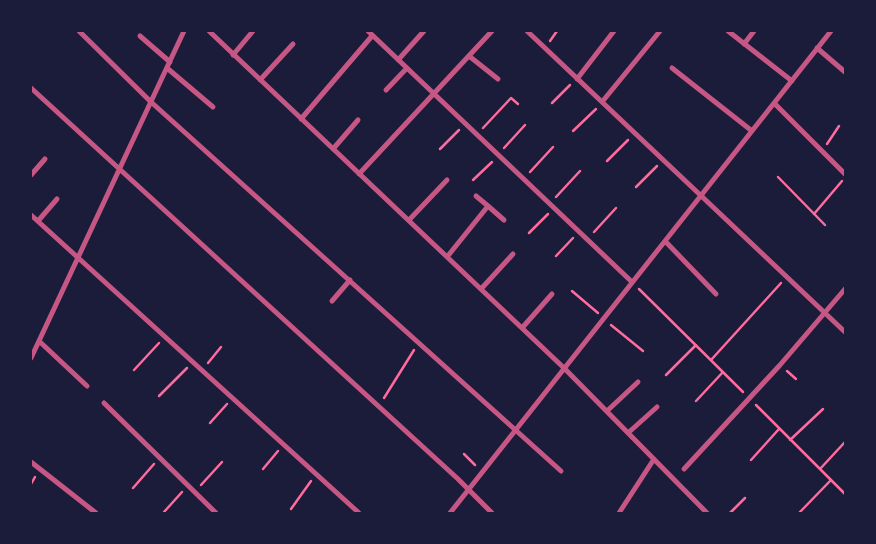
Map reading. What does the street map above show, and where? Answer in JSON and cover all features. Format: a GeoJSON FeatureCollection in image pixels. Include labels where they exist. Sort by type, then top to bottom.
{"type":"FeatureCollection","features":[{"type":"Feature","properties":{"kind":"street"},"geometry":{"type":"LineString","coordinates":[[79,31],[151,102],[561,471]]}},
{"type":"Feature","properties":{"kind":"street"},"geometry":{"type":"LineString","coordinates":[[31,358],[184,31]]}},
{"type":"Feature","properties":{"kind":"street"},"geometry":{"type":"LineString","coordinates":[[209,31],[564,368],[707,513]]}},
{"type":"Feature","properties":{"kind":"street"},"geometry":{"type":"LineString","coordinates":[[234,54],[254,31]]}},
{"type":"Feature","properties":{"kind":"street"},"geometry":{"type":"LineString","coordinates":[[398,60],[424,31]]}},
{"type":"Feature","properties":{"kind":"street"},"geometry":{"type":"LineString","coordinates":[[359,174],[492,31]]}},
{"type":"Feature","properties":{"kind":"street"},"geometry":{"type":"LineString","coordinates":[[527,31],[845,332]]}},
{"type":"Feature","properties":{"kind":"street"},"geometry":{"type":"LineString","coordinates":[[577,79],[614,31]]}},
{"type":"Feature","properties":{"kind":"street"},"geometry":{"type":"LineString","coordinates":[[602,102],[660,31]]}},
{"type":"Feature","properties":{"kind":"street"},"geometry":{"type":"LineString","coordinates":[[728,31],[792,81]]}},
{"type":"Feature","properties":{"kind":"street"},"geometry":{"type":"LineString","coordinates":[[744,44],[754,31]]}},
{"type":"Feature","properties":{"kind":"street"},"geometry":{"type":"LineString","coordinates":[[450,513],[831,31]]}},
{"type":"Feature","properties":{"kind":"street"},"geometry":{"type":"LineString","coordinates":[[301,119],[370,33],[632,282]]}},
{"type":"Feature","properties":{"kind":"street"},"geometry":{"type":"LineString","coordinates":[[140,36],[170,62]]}},
{"type":"Feature","properties":{"kind":"street"},"geometry":{"type":"LineString","coordinates":[[260,80],[293,44]]}},
{"type":"Feature","properties":{"kind":"street"},"geometry":{"type":"LineString","coordinates":[[817,48],[845,72]]}},
{"type":"Feature","properties":{"kind":"street"},"geometry":{"type":"LineString","coordinates":[[469,56],[498,80]]}},
{"type":"Feature","properties":{"kind":"street"},"geometry":{"type":"LineString","coordinates":[[167,68],[213,107]]}},
{"type":"Feature","properties":{"kind":"street"},"geometry":{"type":"LineString","coordinates":[[386,90],[407,68]]}},
{"type":"Feature","properties":{"kind":"street"},"geometry":{"type":"LineString","coordinates":[[672,68],[752,131]]}},
{"type":"Feature","properties":{"kind":"street"},"geometry":{"type":"LineString","coordinates":[[31,88],[458,479],[467,491],[492,513]]}},
{"type":"Feature","properties":{"kind":"street"},"geometry":{"type":"LineString","coordinates":[[774,103],[845,174]]}},
{"type":"Feature","properties":{"kind":"street"},"geometry":{"type":"LineString","coordinates":[[333,149],[358,120]]}},
{"type":"Feature","properties":{"kind":"street"},"geometry":{"type":"LineString","coordinates":[[31,175],[45,159]]}},
{"type":"Feature","properties":{"kind":"street"},"geometry":{"type":"LineString","coordinates":[[409,220],[447,180]]}},
{"type":"Feature","properties":{"kind":"street"},"geometry":{"type":"LineString","coordinates":[[476,196],[504,220]]}},
{"type":"Feature","properties":{"kind":"street"},"geometry":{"type":"LineString","coordinates":[[38,221],[57,199]]}},
{"type":"Feature","properties":{"kind":"street"},"geometry":{"type":"LineString","coordinates":[[447,257],[488,206]]}},
{"type":"Feature","properties":{"kind":"street"},"geometry":{"type":"LineString","coordinates":[[31,215],[359,513]]}},
{"type":"Feature","properties":{"kind":"street"},"geometry":{"type":"LineString","coordinates":[[665,241],[716,294]]}},
{"type":"Feature","properties":{"kind":"street"},"geometry":{"type":"LineString","coordinates":[[481,289],[513,254]]}},
{"type":"Feature","properties":{"kind":"street"},"geometry":{"type":"LineString","coordinates":[[332,301],[350,280]]}},
{"type":"Feature","properties":{"kind":"street"},"geometry":{"type":"LineString","coordinates":[[684,469],[845,289]]}},
{"type":"Feature","properties":{"kind":"street"},"geometry":{"type":"LineString","coordinates":[[522,328],[552,294]]}},
{"type":"Feature","properties":{"kind":"street"},"geometry":{"type":"LineString","coordinates":[[39,340],[87,386]]}},
{"type":"Feature","properties":{"kind":"street"},"geometry":{"type":"LineString","coordinates":[[607,411],[638,382]]}},
{"type":"Feature","properties":{"kind":"street"},"geometry":{"type":"LineString","coordinates":[[104,403],[216,513]]}},
{"type":"Feature","properties":{"kind":"street"},"geometry":{"type":"LineString","coordinates":[[628,433],[656,407]]}},
{"type":"Feature","properties":{"kind":"street"},"geometry":{"type":"LineString","coordinates":[[619,513],[654,460]]}},
{"type":"Feature","properties":{"kind":"street"},"geometry":{"type":"LineString","coordinates":[[31,462],[96,513]]}},
{"type":"Feature","properties":{"kind":"path"},"geometry":{"type":"LineString","coordinates":[[552,103],[577,79]]}},
{"type":"Feature","properties":{"kind":"path"},"geometry":{"type":"LineString","coordinates":[[477,134],[511,98],[518,104]]}},
{"type":"Feature","properties":{"kind":"path"},"geometry":{"type":"LineString","coordinates":[[573,131],[602,102]]}},
{"type":"Feature","properties":{"kind":"path"},"geometry":{"type":"LineString","coordinates":[[440,149],[465,123]]}},
{"type":"Feature","properties":{"kind":"path"},"geometry":{"type":"LineString","coordinates":[[474,180],[525,125]]}},
{"type":"Feature","properties":{"kind":"path"},"geometry":{"type":"LineString","coordinates":[[822,151],[839,126]]}},
{"type":"Feature","properties":{"kind":"path"},"geometry":{"type":"LineString","coordinates":[[607,161],[635,133]]}},
{"type":"Feature","properties":{"kind":"path"},"geometry":{"type":"LineString","coordinates":[[524,179],[553,147]]}},
{"type":"Feature","properties":{"kind":"path"},"geometry":{"type":"LineString","coordinates":[[636,187],[663,160]]}},
{"type":"Feature","properties":{"kind":"path"},"geometry":{"type":"LineString","coordinates":[[529,233],[580,171]]}},
{"type":"Feature","properties":{"kind":"path"},"geometry":{"type":"LineString","coordinates":[[778,177],[825,225]]}},
{"type":"Feature","properties":{"kind":"path"},"geometry":{"type":"LineString","coordinates":[[814,214],[845,178]]}},
{"type":"Feature","properties":{"kind":"path"},"geometry":{"type":"LineString","coordinates":[[588,239],[616,208]]}},
{"type":"Feature","properties":{"kind":"path"},"geometry":{"type":"LineString","coordinates":[[556,256],[580,232]]}},
{"type":"Feature","properties":{"kind":"path"},"geometry":{"type":"LineString","coordinates":[[711,360],[787,277]]}},
{"type":"Feature","properties":{"kind":"path"},"geometry":{"type":"LineString","coordinates":[[632,282],[845,494]]}},
{"type":"Feature","properties":{"kind":"path"},"geometry":{"type":"LineString","coordinates":[[572,291],[643,351]]}},
{"type":"Feature","properties":{"kind":"path"},"geometry":{"type":"LineString","coordinates":[[134,370],[165,336]]}},
{"type":"Feature","properties":{"kind":"path"},"geometry":{"type":"LineString","coordinates":[[378,407],[419,342]]}},
{"type":"Feature","properties":{"kind":"path"},"geometry":{"type":"LineString","coordinates":[[666,375],[696,345]]}},
{"type":"Feature","properties":{"kind":"path"},"geometry":{"type":"LineString","coordinates":[[203,370],[221,347]]}},
{"type":"Feature","properties":{"kind":"path"},"geometry":{"type":"LineString","coordinates":[[159,396],[193,362]]}},
{"type":"Feature","properties":{"kind":"path"},"geometry":{"type":"LineString","coordinates":[[696,401],[723,372]]}},
{"type":"Feature","properties":{"kind":"path"},"geometry":{"type":"LineString","coordinates":[[210,423],[233,398]]}},
{"type":"Feature","properties":{"kind":"path"},"geometry":{"type":"LineString","coordinates":[[790,440],[823,409]]}},
{"type":"Feature","properties":{"kind":"path"},"geometry":{"type":"LineString","coordinates":[[752,460],[780,429]]}},
{"type":"Feature","properties":{"kind":"path"},"geometry":{"type":"LineString","coordinates":[[820,469],[845,442]]}},
{"type":"Feature","properties":{"kind":"path"},"geometry":{"type":"LineString","coordinates":[[263,469],[284,444]]}},
{"type":"Feature","properties":{"kind":"path"},"geometry":{"type":"LineString","coordinates":[[464,454],[482,472]]}},
{"type":"Feature","properties":{"kind":"path"},"geometry":{"type":"LineString","coordinates":[[133,488],[160,458]]}},
{"type":"Feature","properties":{"kind":"path"},"geometry":{"type":"LineString","coordinates":[[195,492],[222,462]]}},
{"type":"Feature","properties":{"kind":"path"},"geometry":{"type":"LineString","coordinates":[[291,509],[316,474]]}},
{"type":"Feature","properties":{"kind":"path"},"geometry":{"type":"LineString","coordinates":[[799,513],[831,480]]}},
{"type":"Feature","properties":{"kind":"path"},"geometry":{"type":"LineString","coordinates":[[164,512],[188,485]]}},
{"type":"Feature","properties":{"kind":"path"},"geometry":{"type":"LineString","coordinates":[[730,513],[745,498]]}}]}
